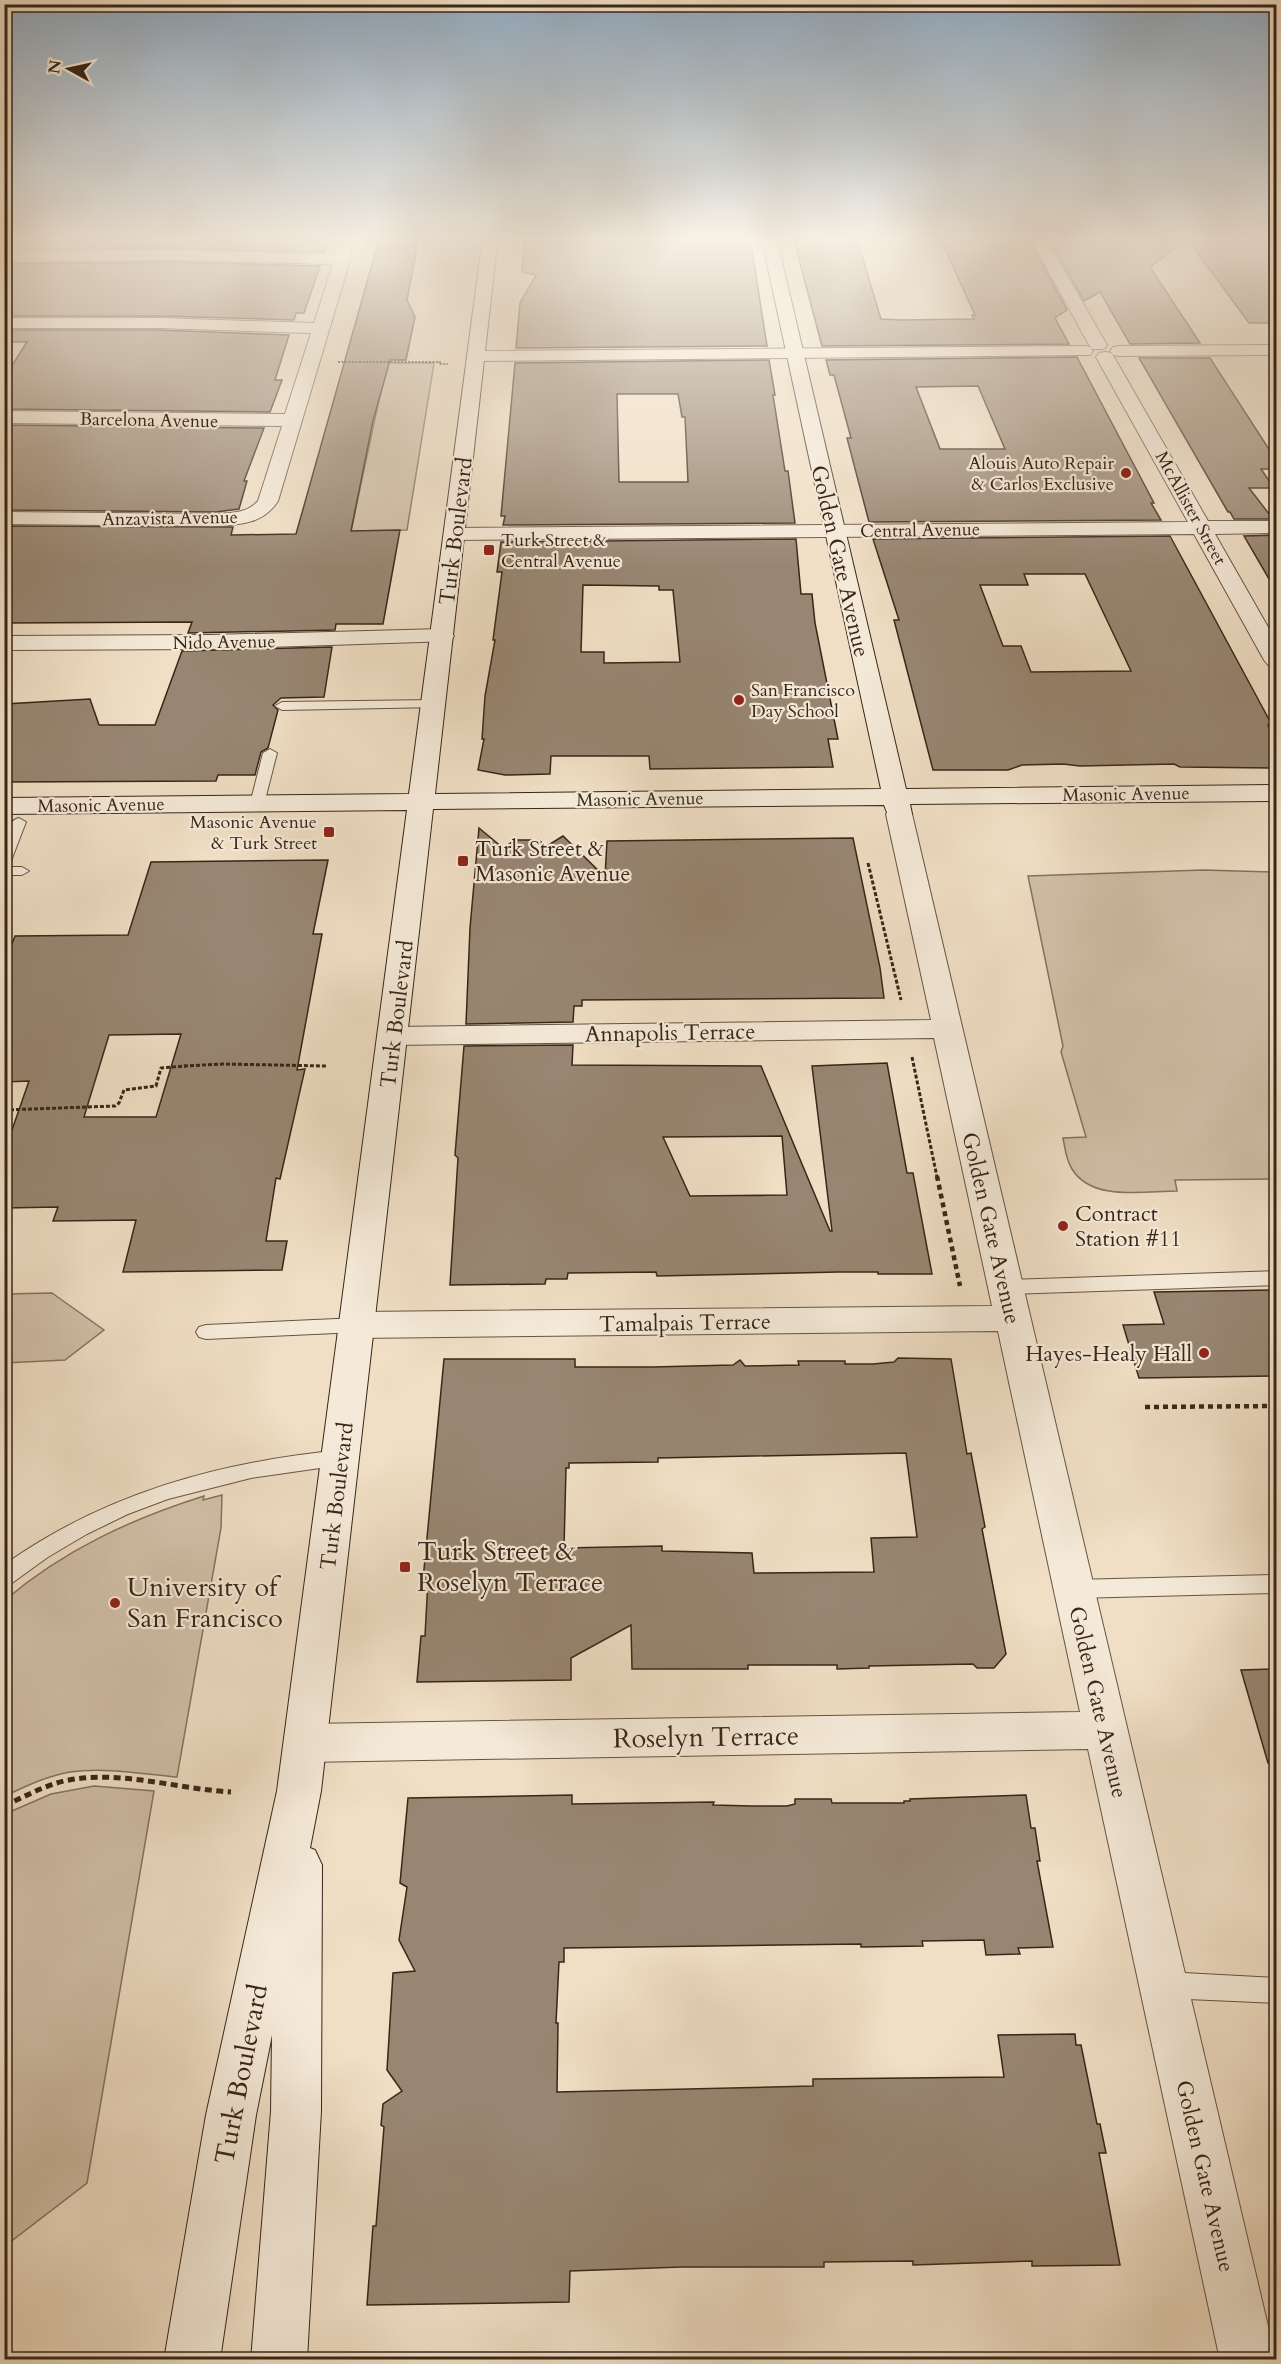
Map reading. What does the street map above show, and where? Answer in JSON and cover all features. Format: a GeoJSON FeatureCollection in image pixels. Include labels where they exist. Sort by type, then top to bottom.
{"type":"FeatureCollection","features":[{"type":"Feature","properties":{"kind":"street","name":"Anzavista Avenue"},"geometry":{"type":"LineString","coordinates":[[4,518],[216,520],[251,515],[266,506],[315,346]]}},
{"type":"Feature","properties":{"kind":"street","name":"Turk Boulevard"},"geometry":{"type":"LineString","coordinates":[[192,2360],[231,2115],[300,1791],[478,346]]}},
{"type":"Feature","properties":{"kind":"street","name":"Golden Gate Avenue"},"geometry":{"type":"LineString","coordinates":[[793,346],[1248,2360]]}},
{"type":"Feature","properties":{"kind":"street","name":"McAllister Street"},"geometry":{"type":"LineString","coordinates":[[1099,346],[1276,660]]}},
{"type":"Feature","properties":{"kind":"street"},"geometry":{"type":"LineString","coordinates":[[477,356],[1276,350]]}},
{"type":"Feature","properties":{"kind":"street","name":"Barcelona Avenue"},"geometry":{"type":"LineString","coordinates":[[4,417],[293,420]]}},
{"type":"Feature","properties":{"kind":"street","name":"Central Avenue"},"geometry":{"type":"LineString","coordinates":[[455,534],[1276,527]]}},
{"type":"Feature","properties":{"kind":"street","name":"Nido Avenue"},"geometry":{"type":"LineString","coordinates":[[4,643],[162,643],[443,636]]}},
{"type":"Feature","properties":{"kind":"street","name":"Masonic Avenue"},"geometry":{"type":"LineString","coordinates":[[9,817],[897,805],[1276,793]]}},
{"type":"Feature","properties":{"kind":"street","name":"Masonic Avenue"},"geometry":{"type":"LineString","coordinates":[[9,817],[257,804],[422,810]]}},
{"type":"Feature","properties":{"kind":"street","name":"Masonic Avenue"},"geometry":{"type":"LineString","coordinates":[[897,805],[1276,810]]}},
{"type":"Feature","properties":{"kind":"street","name":"Annapolis Terrace"},"geometry":{"type":"LineString","coordinates":[[393,1036],[947,1029]]}},
{"type":"Feature","properties":{"kind":"street","name":"Tamalpais Terrace"},"geometry":{"type":"LineString","coordinates":[[358,1325],[1009,1302]]}},
{"type":"Feature","properties":{"kind":"street","name":"Roselyn Terrace"},"geometry":{"type":"LineString","coordinates":[[306,1743],[1106,1730]]}},
{"type":"Feature","properties":{"kind":"street","name":"Turk Boulevard"},"geometry":{"type":"LineString","coordinates":[[279,2360],[296,2111],[300,1791]]}},
{"type":"Feature","properties":{"kind":"lane"},"geometry":{"type":"LineString","coordinates":[[282,706],[434,705]]}},
{"type":"Feature","properties":{"kind":"lane"},"geometry":{"type":"LineString","coordinates":[[257,804],[270,753]]}},
{"type":"Feature","properties":{"kind":"lane"},"geometry":{"type":"LineString","coordinates":[[4,861],[9,817]]}},
{"type":"Feature","properties":{"kind":"lane"},"geometry":{"type":"LineString","coordinates":[[4,872],[22,871]]}},
{"type":"Feature","properties":{"kind":"lane"},"geometry":{"type":"LineString","coordinates":[[1009,1302],[1276,1278]]}},
{"type":"Feature","properties":{"kind":"lane"},"geometry":{"type":"LineString","coordinates":[[207,1332],[358,1325]]}},
{"type":"Feature","properties":{"kind":"lane"},"geometry":{"type":"LineString","coordinates":[[4,1577],[68,1535],[150,1497],[180,1487],[259,1468],[341,1458]]}},
{"type":"Feature","properties":{"kind":"lane"},"geometry":{"type":"LineString","coordinates":[[1074,1589],[1276,1584]]}},
{"type":"Feature","properties":{"kind":"lane"},"geometry":{"type":"LineString","coordinates":[[1164,1985],[1276,1991]]}},
{"type":"Feature","properties":{"kind":"path"},"geometry":{"type":"LineString","coordinates":[[367,362],[427,362]]}},
{"type":"Feature","properties":{"kind":"path"},"geometry":{"type":"LineString","coordinates":[[868,863],[903,1006]]}},
{"type":"Feature","properties":{"kind":"path"},"geometry":{"type":"LineString","coordinates":[[911,1054],[961,1286],[949,1286]]}},
{"type":"Feature","properties":{"kind":"path"},"geometry":{"type":"LineString","coordinates":[[4,1110],[115,1106],[119,1103],[124,1090],[156,1086],[161,1068],[223,1064],[326,1066]]}},
{"type":"Feature","properties":{"kind":"path"},"geometry":{"type":"LineString","coordinates":[[1145,1407],[1276,1406]]}},
{"type":"Feature","properties":{"kind":"path"},"geometry":{"type":"LineString","coordinates":[[4,1806],[47,1786],[85,1779],[124,1780],[206,1792],[231,1792]]}},
{"type":"Feature","properties":{"kind":"shaded area"},"geometry":{"type":"Polygon","coordinates":[[[378,363],[434,363],[407,530],[351,531],[381,391],[378,363]]]}},
{"type":"Feature","properties":{"kind":"shaded area"},"geometry":{"type":"Polygon","coordinates":[[[1203,870],[1276,872],[1276,1179],[1175,1180],[1177,1191],[1135,1193],[1092,1186],[1072,1169],[1065,1150],[1063,1138],[1086,1137],[1061,1052],[1063,1046],[1028,876],[1203,870]]]}},
{"type":"Feature","properties":{"kind":"shaded area"},"geometry":{"type":"Polygon","coordinates":[[[52,1293],[104,1330],[65,1360],[5,1363],[5,1294],[52,1293]]]}},
{"type":"Feature","properties":{"kind":"shaded area"},"geometry":{"type":"Polygon","coordinates":[[[222,1495],[221,1528],[177,1777],[110,1771],[70,1772],[45,1779],[5,1796],[5,1600],[51,1566],[99,1538],[177,1505],[204,1496],[203,1500],[222,1495]]]}},
{"type":"Feature","properties":{"kind":"shaded area"},"geometry":{"type":"Polygon","coordinates":[[[94,1786],[154,1791],[87,2183],[5,2246],[5,1814],[51,1794],[94,1786]]]}},
{"type":"Feature","properties":{"kind":"building"},"geometry":{"type":"Polygon","coordinates":[[[24,346],[285,346],[275,380],[282,380],[270,412],[4,409],[4,378],[24,346]]]}},
{"type":"Feature","properties":{"kind":"building"},"geometry":{"type":"Polygon","coordinates":[[[349,346],[409,346],[406,360],[390,360],[373,421],[351,531],[400,530],[383,624],[336,624],[335,630],[188,633],[192,622],[4,623],[4,526],[233,527],[231,535],[296,534],[349,346]]]}},
{"type":"Feature","properties":{"kind":"building"},"geometry":{"type":"Polygon","coordinates":[[[516,346],[727,346],[516,348],[516,346]]]}},
{"type":"Feature","properties":{"kind":"building"},"geometry":{"type":"Polygon","coordinates":[[[1077,357],[1161,520],[869,522],[847,438],[851,438],[834,375],[830,375],[826,360],[1077,357]],[[978,386],[916,387],[940,449],[1005,449],[978,386]]]}},
{"type":"Feature","properties":{"kind":"building"},"geometry":{"type":"Polygon","coordinates":[[[1139,358],[1210,358],[1276,460],[1276,469],[1261,469],[1274,488],[1249,488],[1273,519],[1234,519],[1228,512],[1139,358]]]}},
{"type":"Feature","properties":{"kind":"building"},"geometry":{"type":"Polygon","coordinates":[[[769,360],[795,523],[503,525],[505,516],[501,516],[515,363],[769,360]],[[617,394],[619,482],[688,482],[685,417],[682,417],[678,394],[617,394]]]}},
{"type":"Feature","properties":{"kind":"building"},"geometry":{"type":"Polygon","coordinates":[[[4,425],[264,428],[244,481],[247,481],[239,509],[216,512],[4,510],[12,495],[4,495],[4,425]]]}},
{"type":"Feature","properties":{"kind":"building"},"geometry":{"type":"Polygon","coordinates":[[[1276,535],[1276,591],[1244,536],[1276,535]]]}},
{"type":"Feature","properties":{"kind":"building"},"geometry":{"type":"Polygon","coordinates":[[[1170,536],[1272,725],[1268,725],[1276,745],[1276,768],[1180,767],[1174,764],[1080,766],[1063,764],[1022,765],[1008,770],[933,770],[894,620],[899,620],[873,539],[1170,536]],[[1024,574],[1028,585],[980,585],[1003,646],[1021,646],[1031,672],[1131,671],[1085,574],[1024,574]]]}},
{"type":"Feature","properties":{"kind":"building"},"geometry":{"type":"Polygon","coordinates":[[[796,539],[801,594],[812,594],[815,623],[838,739],[828,739],[833,767],[650,769],[649,756],[551,756],[550,774],[505,775],[478,770],[484,739],[482,739],[485,696],[495,640],[493,640],[502,572],[497,572],[501,542],[796,539]],[[583,585],[581,652],[604,652],[604,663],[680,662],[673,590],[659,590],[659,586],[583,585]]]}},
{"type":"Feature","properties":{"kind":"building"},"geometry":{"type":"Polygon","coordinates":[[[332,647],[324,697],[281,698],[273,705],[278,710],[268,748],[261,752],[255,775],[218,775],[216,781],[4,782],[4,704],[90,699],[99,725],[155,725],[182,651],[332,647]]]}},
{"type":"Feature","properties":{"kind":"building"},"geometry":{"type":"Polygon","coordinates":[[[479,828],[503,848],[515,840],[538,840],[547,846],[563,836],[605,877],[607,841],[853,838],[884,998],[582,1000],[582,1006],[574,1006],[573,1022],[466,1024],[470,928],[479,828]]]}},
{"type":"Feature","properties":{"kind":"building"},"geometry":{"type":"Polygon","coordinates":[[[328,860],[313,934],[322,934],[297,1070],[305,1069],[280,1179],[276,1178],[266,1241],[287,1241],[282,1270],[123,1272],[136,1220],[53,1221],[58,1207],[4,1208],[4,1153],[29,1081],[4,1082],[4,965],[15,936],[128,935],[151,862],[328,860]],[[181,1034],[109,1035],[84,1117],[156,1117],[181,1034]]]}},
{"type":"Feature","properties":{"kind":"building"},"geometry":{"type":"Polygon","coordinates":[[[573,1045],[572,1065],[761,1066],[830,1231],[832,1231],[812,1066],[887,1063],[907,1173],[913,1173],[932,1274],[838,1272],[657,1276],[656,1272],[568,1273],[567,1279],[546,1279],[545,1284],[450,1285],[458,1158],[455,1155],[464,1046],[573,1045]],[[782,1136],[663,1137],[690,1196],[787,1195],[782,1136]]]}},
{"type":"Feature","properties":{"kind":"building","name":"Hayes-Healy Hall"},"geometry":{"type":"Polygon","coordinates":[[[1276,1290],[1276,1376],[1139,1378],[1123,1325],[1164,1324],[1154,1292],[1276,1290]]]}},
{"type":"Feature","properties":{"kind":"building"},"geometry":{"type":"Polygon","coordinates":[[[898,1358],[951,1359],[967,1454],[971,1453],[985,1527],[982,1529],[1006,1654],[994,1668],[977,1668],[973,1664],[869,1666],[869,1668],[837,1669],[837,1665],[748,1665],[748,1669],[632,1669],[631,1625],[571,1658],[571,1680],[417,1682],[421,1636],[425,1636],[428,1580],[423,1580],[444,1359],[575,1359],[575,1367],[733,1365],[740,1360],[745,1366],[799,1365],[798,1361],[845,1361],[845,1364],[894,1362],[898,1358]],[[906,1453],[658,1458],[658,1462],[569,1463],[569,1468],[566,1468],[564,1548],[662,1546],[662,1551],[752,1553],[754,1573],[874,1572],[871,1538],[917,1537],[906,1453]]]}},
{"type":"Feature","properties":{"kind":"building"},"geometry":{"type":"Polygon","coordinates":[[[1276,1669],[1276,1762],[1268,1763],[1241,1670],[1276,1669]]]}},
{"type":"Feature","properties":{"kind":"building"},"geometry":{"type":"Polygon","coordinates":[[[572,1795],[572,1804],[714,1802],[713,1805],[787,1806],[795,1804],[795,1799],[831,1799],[832,1803],[904,1803],[910,1799],[1026,1795],[1031,1828],[1035,1828],[1040,1861],[1037,1861],[1053,1947],[1018,1948],[1020,1954],[986,1955],[984,1940],[922,1941],[923,1946],[861,1947],[861,1944],[564,1948],[564,1962],[559,1962],[556,2023],[558,2023],[557,2092],[813,2086],[813,2079],[1004,2077],[998,2035],[1075,2034],[1076,2045],[1081,2045],[1097,2124],[1100,2124],[1106,2153],[1099,2153],[1120,2265],[1032,2266],[1032,2261],[913,2265],[913,2261],[824,2262],[824,2267],[681,2267],[570,2271],[569,2302],[367,2305],[384,2127],[381,2125],[383,2104],[402,2091],[387,2070],[393,1973],[415,1971],[399,1940],[407,1887],[400,1883],[408,1798],[572,1795]]]}},
{"type":"Feature","properties":{"kind":"place","name":"Alouis Auto Repair & Carlos Exclusive"},"geometry":{"type":"Point","coordinates":[1126,473]}},
{"type":"Feature","properties":{"kind":"place","name":"Turk Street & Central Avenue"},"geometry":{"type":"Point","coordinates":[489,550]}},
{"type":"Feature","properties":{"kind":"place","name":"San Francisco Day School"},"geometry":{"type":"Point","coordinates":[739,700]}},
{"type":"Feature","properties":{"kind":"place","name":"Masonic Avenue & Turk Street"},"geometry":{"type":"Point","coordinates":[329,832]}},
{"type":"Feature","properties":{"kind":"place","name":"Turk Street & Masonic Avenue"},"geometry":{"type":"Point","coordinates":[463,861]}},
{"type":"Feature","properties":{"kind":"place","name":"Contract Station #11"},"geometry":{"type":"Point","coordinates":[1063,1226]}},
{"type":"Feature","properties":{"kind":"place","name":"Hayes-Healy Hall"},"geometry":{"type":"Point","coordinates":[1204,1353]}},
{"type":"Feature","properties":{"kind":"place","name":"Turk Street & Roselyn Terrace"},"geometry":{"type":"Point","coordinates":[405,1567]}},
{"type":"Feature","properties":{"kind":"place","name":"University of San Francisco"},"geometry":{"type":"Point","coordinates":[115,1603]}}]}
